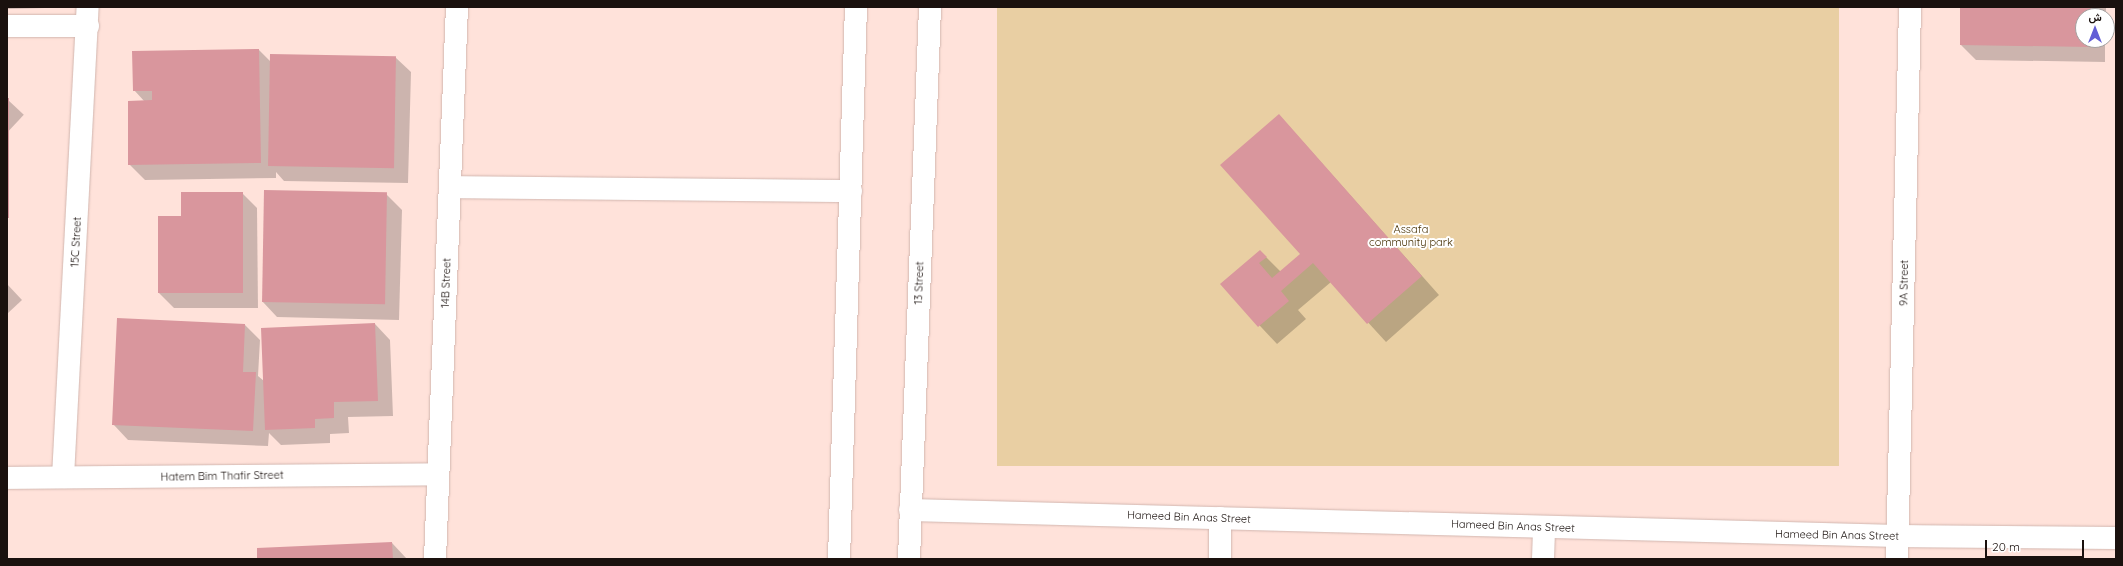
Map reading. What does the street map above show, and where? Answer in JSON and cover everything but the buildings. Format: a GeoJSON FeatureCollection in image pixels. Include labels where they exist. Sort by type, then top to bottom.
{"type":"FeatureCollection","features":[{"type":"Feature","properties":{"kind":"street","name":"14B Street"},"geometry":{"type":"LineString","coordinates":[[435,559],[437,474],[458,7]]}},
{"type":"Feature","properties":{"kind":"street"},"geometry":{"type":"LineString","coordinates":[[839,559],[856,7]]}},
{"type":"Feature","properties":{"kind":"street","name":"13 Street"},"geometry":{"type":"LineString","coordinates":[[909,559],[930,7]]}},
{"type":"Feature","properties":{"kind":"street","name":"9A Street"},"geometry":{"type":"LineString","coordinates":[[1897,559],[1910,7]]}},
{"type":"Feature","properties":{"kind":"street"},"geometry":{"type":"LineString","coordinates":[[7,26],[88,16]]}},
{"type":"Feature","properties":{"kind":"street","name":"15C Street"},"geometry":{"type":"LineString","coordinates":[[63,478],[88,16]]}},
{"type":"Feature","properties":{"kind":"street"},"geometry":{"type":"LineString","coordinates":[[450,187],[851,191]]}},
{"type":"Feature","properties":{"kind":"street","name":"Hatem Bim Thafir Street"},"geometry":{"type":"LineString","coordinates":[[7,478],[437,474]]}},
{"type":"Feature","properties":{"kind":"street","name":"Hameed Bin Anas Street"},"geometry":{"type":"LineString","coordinates":[[910,510],[1898,536],[2116,538]]}},
{"type":"Feature","properties":{"kind":"street"},"geometry":{"type":"LineString","coordinates":[[1220,518],[1220,559]]}},
{"type":"Feature","properties":{"kind":"street"},"geometry":{"type":"LineString","coordinates":[[1543,559],[1544,527]]}},
{"type":"Feature","properties":{"kind":"green space","name":"Assafa community park"},"geometry":{"type":"Polygon","coordinates":[[[997,7],[1839,7],[1839,466],[997,466],[997,7]]]}}]}
